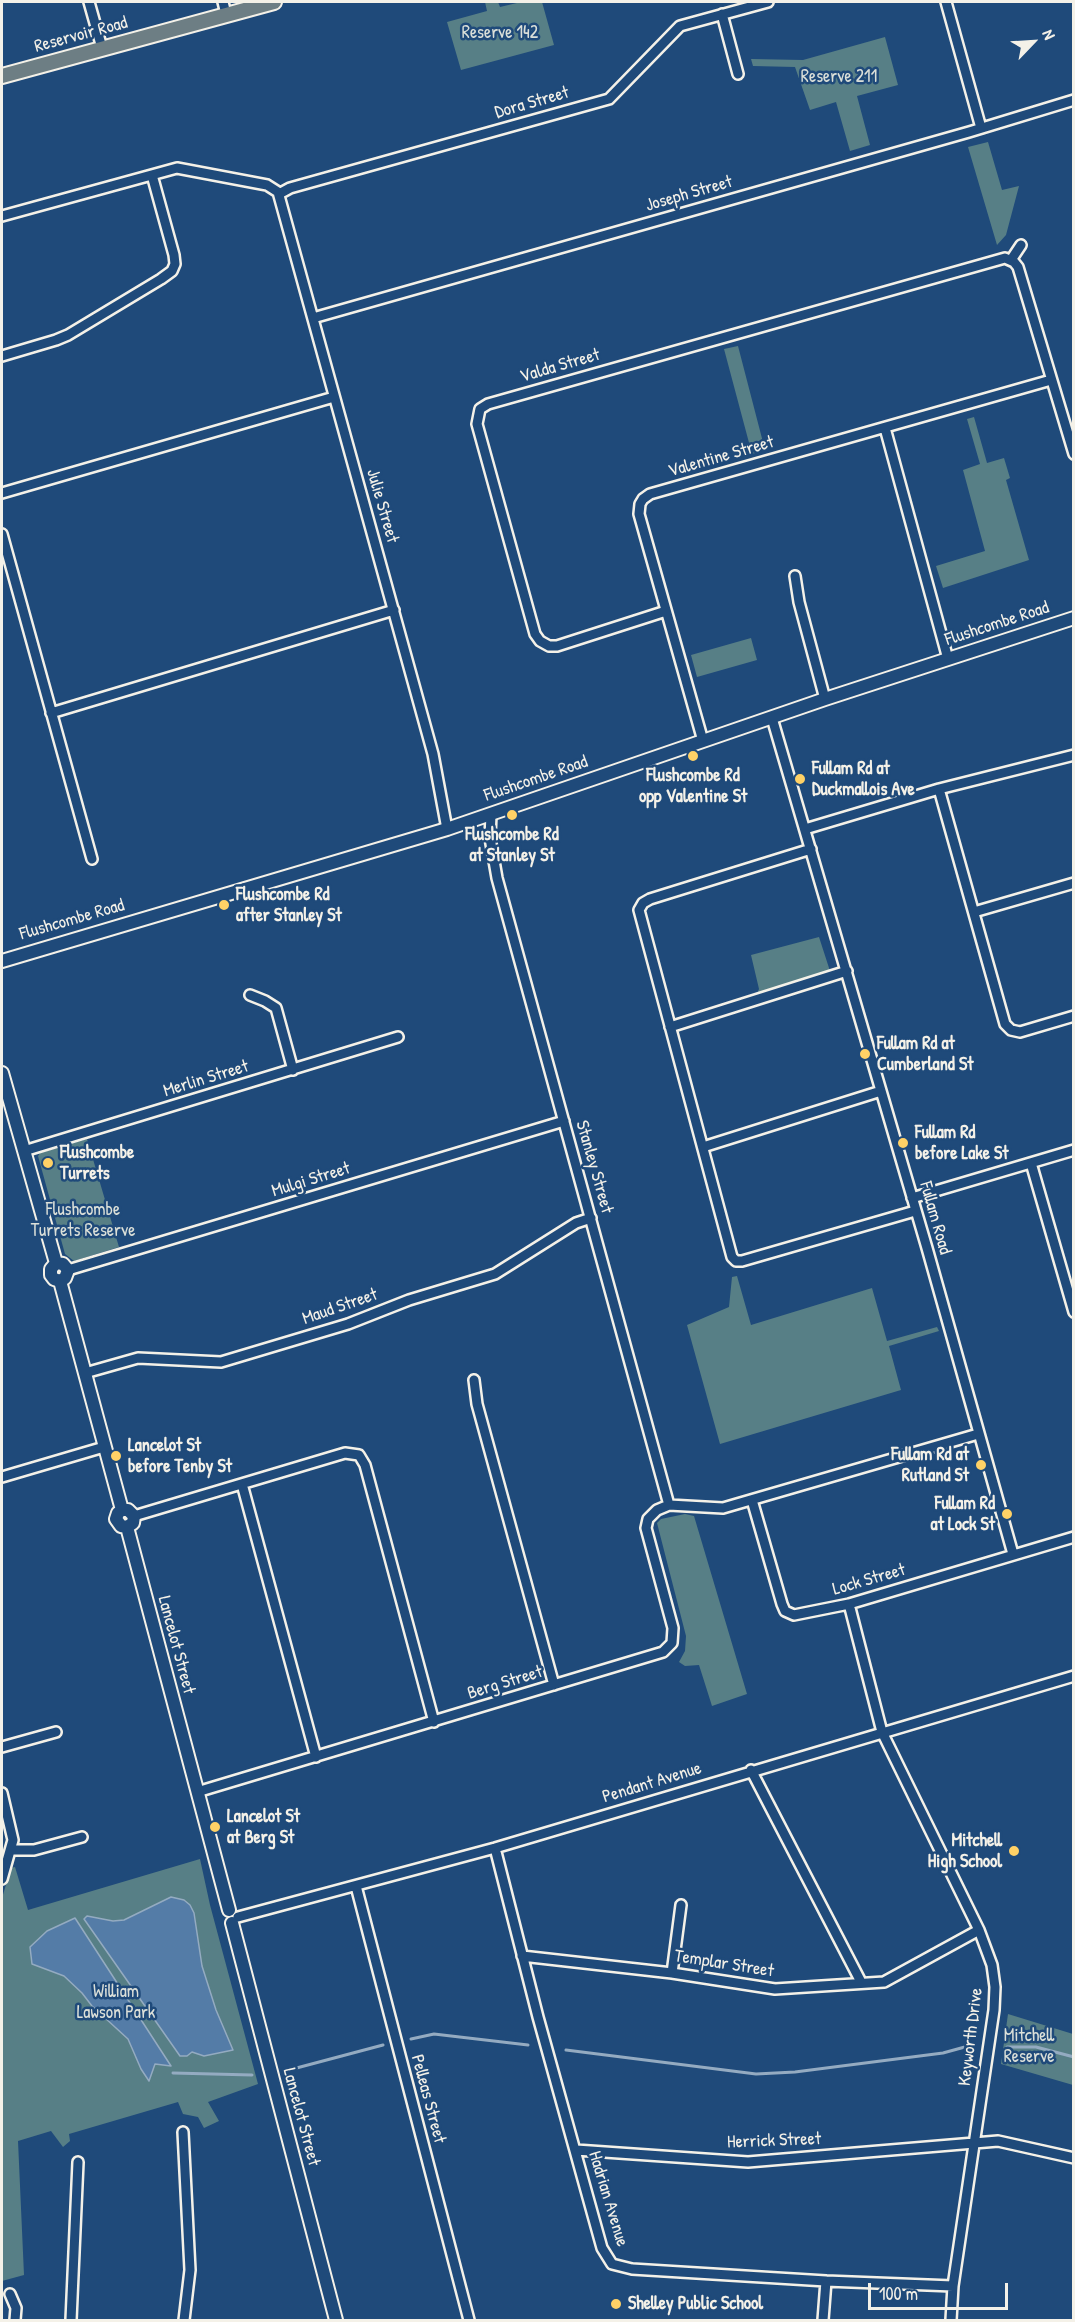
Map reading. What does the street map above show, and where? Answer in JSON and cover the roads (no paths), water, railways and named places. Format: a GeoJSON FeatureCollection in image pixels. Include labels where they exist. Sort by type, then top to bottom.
{"type":"FeatureCollection","features":[{"type":"Feature","properties":{"kind":"main road","name":"Reservoir Road"},"geometry":{"type":"LineString","coordinates":[[2,76],[102,48],[225,8],[274,2]]}},
{"type":"Feature","properties":{"kind":"street"},"geometry":{"type":"LineString","coordinates":[[89,2],[102,48]]}},
{"type":"Feature","properties":{"kind":"street","name":"Dora Street"},"geometry":{"type":"LineString","coordinates":[[279,194],[290,188],[609,99],[678,27],[768,2]]}},
{"type":"Feature","properties":{"kind":"street"},"geometry":{"type":"LineString","coordinates":[[946,2],[981,128]]}},
{"type":"Feature","properties":{"kind":"street"},"geometry":{"type":"LineString","coordinates":[[722,14],[738,74]]}},
{"type":"Feature","properties":{"kind":"street","name":"Joseph Street"},"geometry":{"type":"LineString","coordinates":[[313,318],[1074,100]]}},
{"type":"Feature","properties":{"kind":"street"},"geometry":{"type":"LineString","coordinates":[[2,216],[152,174],[182,168],[267,185],[279,194]]}},
{"type":"Feature","properties":{"kind":"street"},"geometry":{"type":"LineString","coordinates":[[2,356],[68,335],[172,271],[175,264],[174,255],[152,174]]}},
{"type":"Feature","properties":{"kind":"street","name":"Julie Street"},"geometry":{"type":"LineString","coordinates":[[279,194],[433,754],[447,829]]}},
{"type":"Feature","properties":{"kind":"street"},"geometry":{"type":"LineString","coordinates":[[1022,245],[1011,260],[1018,267],[1074,454]]}},
{"type":"Feature","properties":{"kind":"street","name":"Valda Street"},"geometry":{"type":"LineString","coordinates":[[666,610],[557,646],[545,645],[540,641],[535,634],[477,424],[480,409],[488,404],[979,265],[1001,259],[1011,260]]}},
{"type":"Feature","properties":{"kind":"street","name":"Valentine Street"},"geometry":{"type":"LineString","coordinates":[[703,741],[639,514],[639,507],[643,499],[650,494],[1051,380]]}},
{"type":"Feature","properties":{"kind":"street"},"geometry":{"type":"LineString","coordinates":[[2,493],[334,397]]}},
{"type":"Feature","properties":{"kind":"street"},"geometry":{"type":"LineString","coordinates":[[885,428],[948,659]]}},
{"type":"Feature","properties":{"kind":"street"},"geometry":{"type":"LineString","coordinates":[[2,534],[92,859]]}},
{"type":"Feature","properties":{"kind":"street"},"geometry":{"type":"LineString","coordinates":[[795,576],[799,602],[825,699]]}},
{"type":"Feature","properties":{"kind":"street"},"geometry":{"type":"LineString","coordinates":[[51,713],[394,610]]}},
{"type":"Feature","properties":{"kind":"street","name":"Flushcombe Road"},"geometry":{"type":"LineString","coordinates":[[3,959],[447,829],[825,699],[1074,618]]}},
{"type":"Feature","properties":{"kind":"street","name":"Fullam Road"},"geometry":{"type":"LineString","coordinates":[[772,718],[847,971],[1013,1554]]}},
{"type":"Feature","properties":{"kind":"street"},"geometry":{"type":"LineString","coordinates":[[805,829],[939,789],[1074,754]]}},
{"type":"Feature","properties":{"kind":"street"},"geometry":{"type":"LineString","coordinates":[[939,789],[1007,1027],[1020,1032],[1074,1016]]}},
{"type":"Feature","properties":{"kind":"street","name":"Stanley Street"},"geometry":{"type":"LineString","coordinates":[[491,814],[490,837],[497,878],[669,1505]]}},
{"type":"Feature","properties":{"kind":"street"},"geometry":{"type":"LineString","coordinates":[[471,821],[484,827],[490,837]]}},
{"type":"Feature","properties":{"kind":"street"},"geometry":{"type":"LineString","coordinates":[[811,849],[650,899],[643,903],[639,910],[732,1257],[736,1261],[742,1261],[915,1211]]}},
{"type":"Feature","properties":{"kind":"street"},"geometry":{"type":"LineString","coordinates":[[974,912],[1074,883]]}},
{"type":"Feature","properties":{"kind":"street"},"geometry":{"type":"LineString","coordinates":[[670,1027],[847,971]]}},
{"type":"Feature","properties":{"kind":"street"},"geometry":{"type":"LineString","coordinates":[[250,995],[265,1000],[276,1008],[293,1070]]}},
{"type":"Feature","properties":{"kind":"street","name":"Merlin Street"},"geometry":{"type":"LineString","coordinates":[[24,1151],[398,1037]]}},
{"type":"Feature","properties":{"kind":"street"},"geometry":{"type":"LineString","coordinates":[[2,1073],[56,1263],[51,1269],[51,1275],[54,1279],[64,1276],[85,1373],[122,1510]]}},
{"type":"Feature","properties":{"kind":"street"},"geometry":{"type":"LineString","coordinates":[[703,1148],[881,1091]]}},
{"type":"Feature","properties":{"kind":"street","name":"Mulgi Street"},"geometry":{"type":"LineString","coordinates":[[64,1276],[564,1121]]}},
{"type":"Feature","properties":{"kind":"street"},"geometry":{"type":"LineString","coordinates":[[912,1198],[1074,1150]]}},
{"type":"Feature","properties":{"kind":"street"},"geometry":{"type":"LineString","coordinates":[[1031,1163],[1074,1312]]}},
{"type":"Feature","properties":{"kind":"street","name":"Maud Street"},"geometry":{"type":"LineString","coordinates":[[85,1373],[138,1358],[221,1362],[348,1324],[416,1298],[495,1274],[576,1223],[591,1218]]}},
{"type":"Feature","properties":{"kind":"street"},"geometry":{"type":"LineString","coordinates":[[474,1380],[477,1404],[554,1685]]}},
{"type":"Feature","properties":{"kind":"street"},"geometry":{"type":"LineString","coordinates":[[669,1505],[723,1508],[978,1434]]}},
{"type":"Feature","properties":{"kind":"street"},"geometry":{"type":"LineString","coordinates":[[2,1477],[104,1447]]}},
{"type":"Feature","properties":{"kind":"street"},"geometry":{"type":"LineString","coordinates":[[134,1516],[345,1453],[359,1455],[365,1465],[434,1722]]}},
{"type":"Feature","properties":{"kind":"street"},"geometry":{"type":"LineString","coordinates":[[242,1484],[316,1757]]}},
{"type":"Feature","properties":{"kind":"street","name":"Lock Street"},"geometry":{"type":"LineString","coordinates":[[752,1500],[785,1611],[801,1616],[849,1604],[1074,1537]]}},
{"type":"Feature","properties":{"kind":"street","name":"Berg Street"},"geometry":{"type":"LineString","coordinates":[[197,1792],[659,1653],[670,1646],[674,1638],[673,1628],[646,1528],[651,1515],[669,1505]]}},
{"type":"Feature","properties":{"kind":"street"},"geometry":{"type":"LineString","coordinates":[[122,1510],[131,1511],[134,1516],[133,1523],[127,1527],[117,1522],[118,1514],[122,1510]]}},
{"type":"Feature","properties":{"kind":"street","name":"Lancelot Street"},"geometry":{"type":"LineString","coordinates":[[127,1527],[197,1792],[233,1916],[336,2320]]}},
{"type":"Feature","properties":{"kind":"street","name":"Keyworth Drive"},"geometry":{"type":"LineString","coordinates":[[849,1604],[882,1732],[987,1947],[995,1987],[994,2010],[953,2286],[951,2320]]}},
{"type":"Feature","properties":{"kind":"street","name":"Pendant Avenue"},"geometry":{"type":"LineString","coordinates":[[233,1916],[356,1886],[495,1848],[1074,1676]]}},
{"type":"Feature","properties":{"kind":"street"},"geometry":{"type":"LineString","coordinates":[[2,1748],[56,1732]]}},
{"type":"Feature","properties":{"kind":"street"},"geometry":{"type":"LineString","coordinates":[[752,1770],[861,1982]]}},
{"type":"Feature","properties":{"kind":"street"},"geometry":{"type":"LineString","coordinates":[[2,1793],[12,1833],[11,1850],[2,1879]]}},
{"type":"Feature","properties":{"kind":"street"},"geometry":{"type":"LineString","coordinates":[[11,1850],[34,1850],[82,1837]]}},
{"type":"Feature","properties":{"kind":"street","name":"Hadrian Avenue"},"geometry":{"type":"LineString","coordinates":[[495,1848],[522,1956],[602,2248],[612,2264],[632,2269],[953,2286]]}},
{"type":"Feature","properties":{"kind":"street","name":"Pelleas Street"},"geometry":{"type":"LineString","coordinates":[[356,1886],[470,2320]]}},
{"type":"Feature","properties":{"kind":"street"},"geometry":{"type":"LineString","coordinates":[[672,1973],[681,1905]]}},
{"type":"Feature","properties":{"kind":"street","name":"Templar Street"},"geometry":{"type":"LineString","coordinates":[[522,1956],[672,1973],[775,1989],[884,1982],[979,1930]]}},
{"type":"Feature","properties":{"kind":"street"},"geometry":{"type":"LineString","coordinates":[[183,2132],[190,2270],[184,2320]]}},
{"type":"Feature","properties":{"kind":"street","name":"Herrick Street"},"geometry":{"type":"LineString","coordinates":[[576,2150],[748,2162],[962,2146],[998,2141],[1074,2158]]}},
{"type":"Feature","properties":{"kind":"street"},"geometry":{"type":"LineString","coordinates":[[71,2320],[78,2162]]}},
{"type":"Feature","properties":{"kind":"street"},"geometry":{"type":"LineString","coordinates":[[823,2320],[826,2281]]}},
{"type":"Feature","properties":{"kind":"street"},"geometry":{"type":"LineString","coordinates":[[10,2294],[16,2308],[15,2320]]}},
{"type":"Feature","properties":{"kind":"water"},"geometry":{"type":"Polygon","coordinates":[[[171,1897],[184,1900],[194,1913],[202,1966],[216,2010],[233,2050],[204,2056],[192,2052],[187,2056],[180,2056],[84,1919],[87,1916],[113,1921],[124,1920],[171,1897]]]}},
{"type":"Feature","properties":{"kind":"water"},"geometry":{"type":"Polygon","coordinates":[[[75,1918],[171,2066],[155,2064],[149,2081],[128,2039],[92,2006],[82,1993],[64,1976],[32,1964],[30,1947],[47,1931],[75,1918]]]}},
{"type":"Feature","properties":{"kind":"waterway"},"geometry":{"type":"LineString","coordinates":[[411,2039],[434,2034],[528,2045]]}},
{"type":"Feature","properties":{"kind":"waterway"},"geometry":{"type":"LineString","coordinates":[[289,2070],[383,2045]]}},
{"type":"Feature","properties":{"kind":"waterway"},"geometry":{"type":"LineString","coordinates":[[566,2050],[756,2074],[795,2072],[943,2053],[972,2045]]}},
{"type":"Feature","properties":{"kind":"waterway"},"geometry":{"type":"LineString","coordinates":[[1007,2047],[1036,2047],[1074,2057]]}},
{"type":"Feature","properties":{"kind":"waterway"},"geometry":{"type":"LineString","coordinates":[[173,2073],[252,2075]]}},
{"type":"Feature","properties":{"kind":"place","name":"Flushcombe Rd opp Valentine St"},"geometry":{"type":"Point","coordinates":[693,756]}},
{"type":"Feature","properties":{"kind":"place","name":"Fullam Rd at Duckmallois Ave"},"geometry":{"type":"Point","coordinates":[800,779]}},
{"type":"Feature","properties":{"kind":"place","name":"Flushcombe Rd at Stanley St"},"geometry":{"type":"Point","coordinates":[512,815]}},
{"type":"Feature","properties":{"kind":"place","name":"Flushcombe Rd after Stanley St"},"geometry":{"type":"Point","coordinates":[224,905]}},
{"type":"Feature","properties":{"kind":"place","name":"Fullam Rd at Cumberland St"},"geometry":{"type":"Point","coordinates":[865,1054]}},
{"type":"Feature","properties":{"kind":"place","name":"Fullam Rd before Lake St"},"geometry":{"type":"Point","coordinates":[903,1143]}},
{"type":"Feature","properties":{"kind":"place","name":"Flushcombe Turrets"},"geometry":{"type":"Point","coordinates":[48,1163]}},
{"type":"Feature","properties":{"kind":"place","name":"Lancelot St before Tenby St"},"geometry":{"type":"Point","coordinates":[116,1456]}},
{"type":"Feature","properties":{"kind":"place","name":"Fullam Rd at Rutland St"},"geometry":{"type":"Point","coordinates":[981,1465]}},
{"type":"Feature","properties":{"kind":"place","name":"Fullam Rd at Lock St"},"geometry":{"type":"Point","coordinates":[1007,1514]}},
{"type":"Feature","properties":{"kind":"place","name":"Lancelot St at Berg St"},"geometry":{"type":"Point","coordinates":[215,1827]}},
{"type":"Feature","properties":{"kind":"place","name":"Mitchell High School"},"geometry":{"type":"Point","coordinates":[1014,1851]}},
{"type":"Feature","properties":{"kind":"place","name":"Shelley Public School"},"geometry":{"type":"Point","coordinates":[616,2304]}},
{"type":"Feature","properties":{"kind":"park label","name":"Reserve 142"},"geometry":{"type":"Point","coordinates":[500,33]}},
{"type":"Feature","properties":{"kind":"park label","name":"Reserve 211"},"geometry":{"type":"Point","coordinates":[839,77]}},
{"type":"Feature","properties":{"kind":"park label","name":"Flushcombe Turrets Reserve"},"geometry":{"type":"Point","coordinates":[83,1220]}},
{"type":"Feature","properties":{"kind":"park label","name":"William Lawson Park"},"geometry":{"type":"Point","coordinates":[116,2002]}},
{"type":"Feature","properties":{"kind":"park label","name":"Mitchell Reserve"},"geometry":{"type":"Point","coordinates":[1029,2046]}}]}
